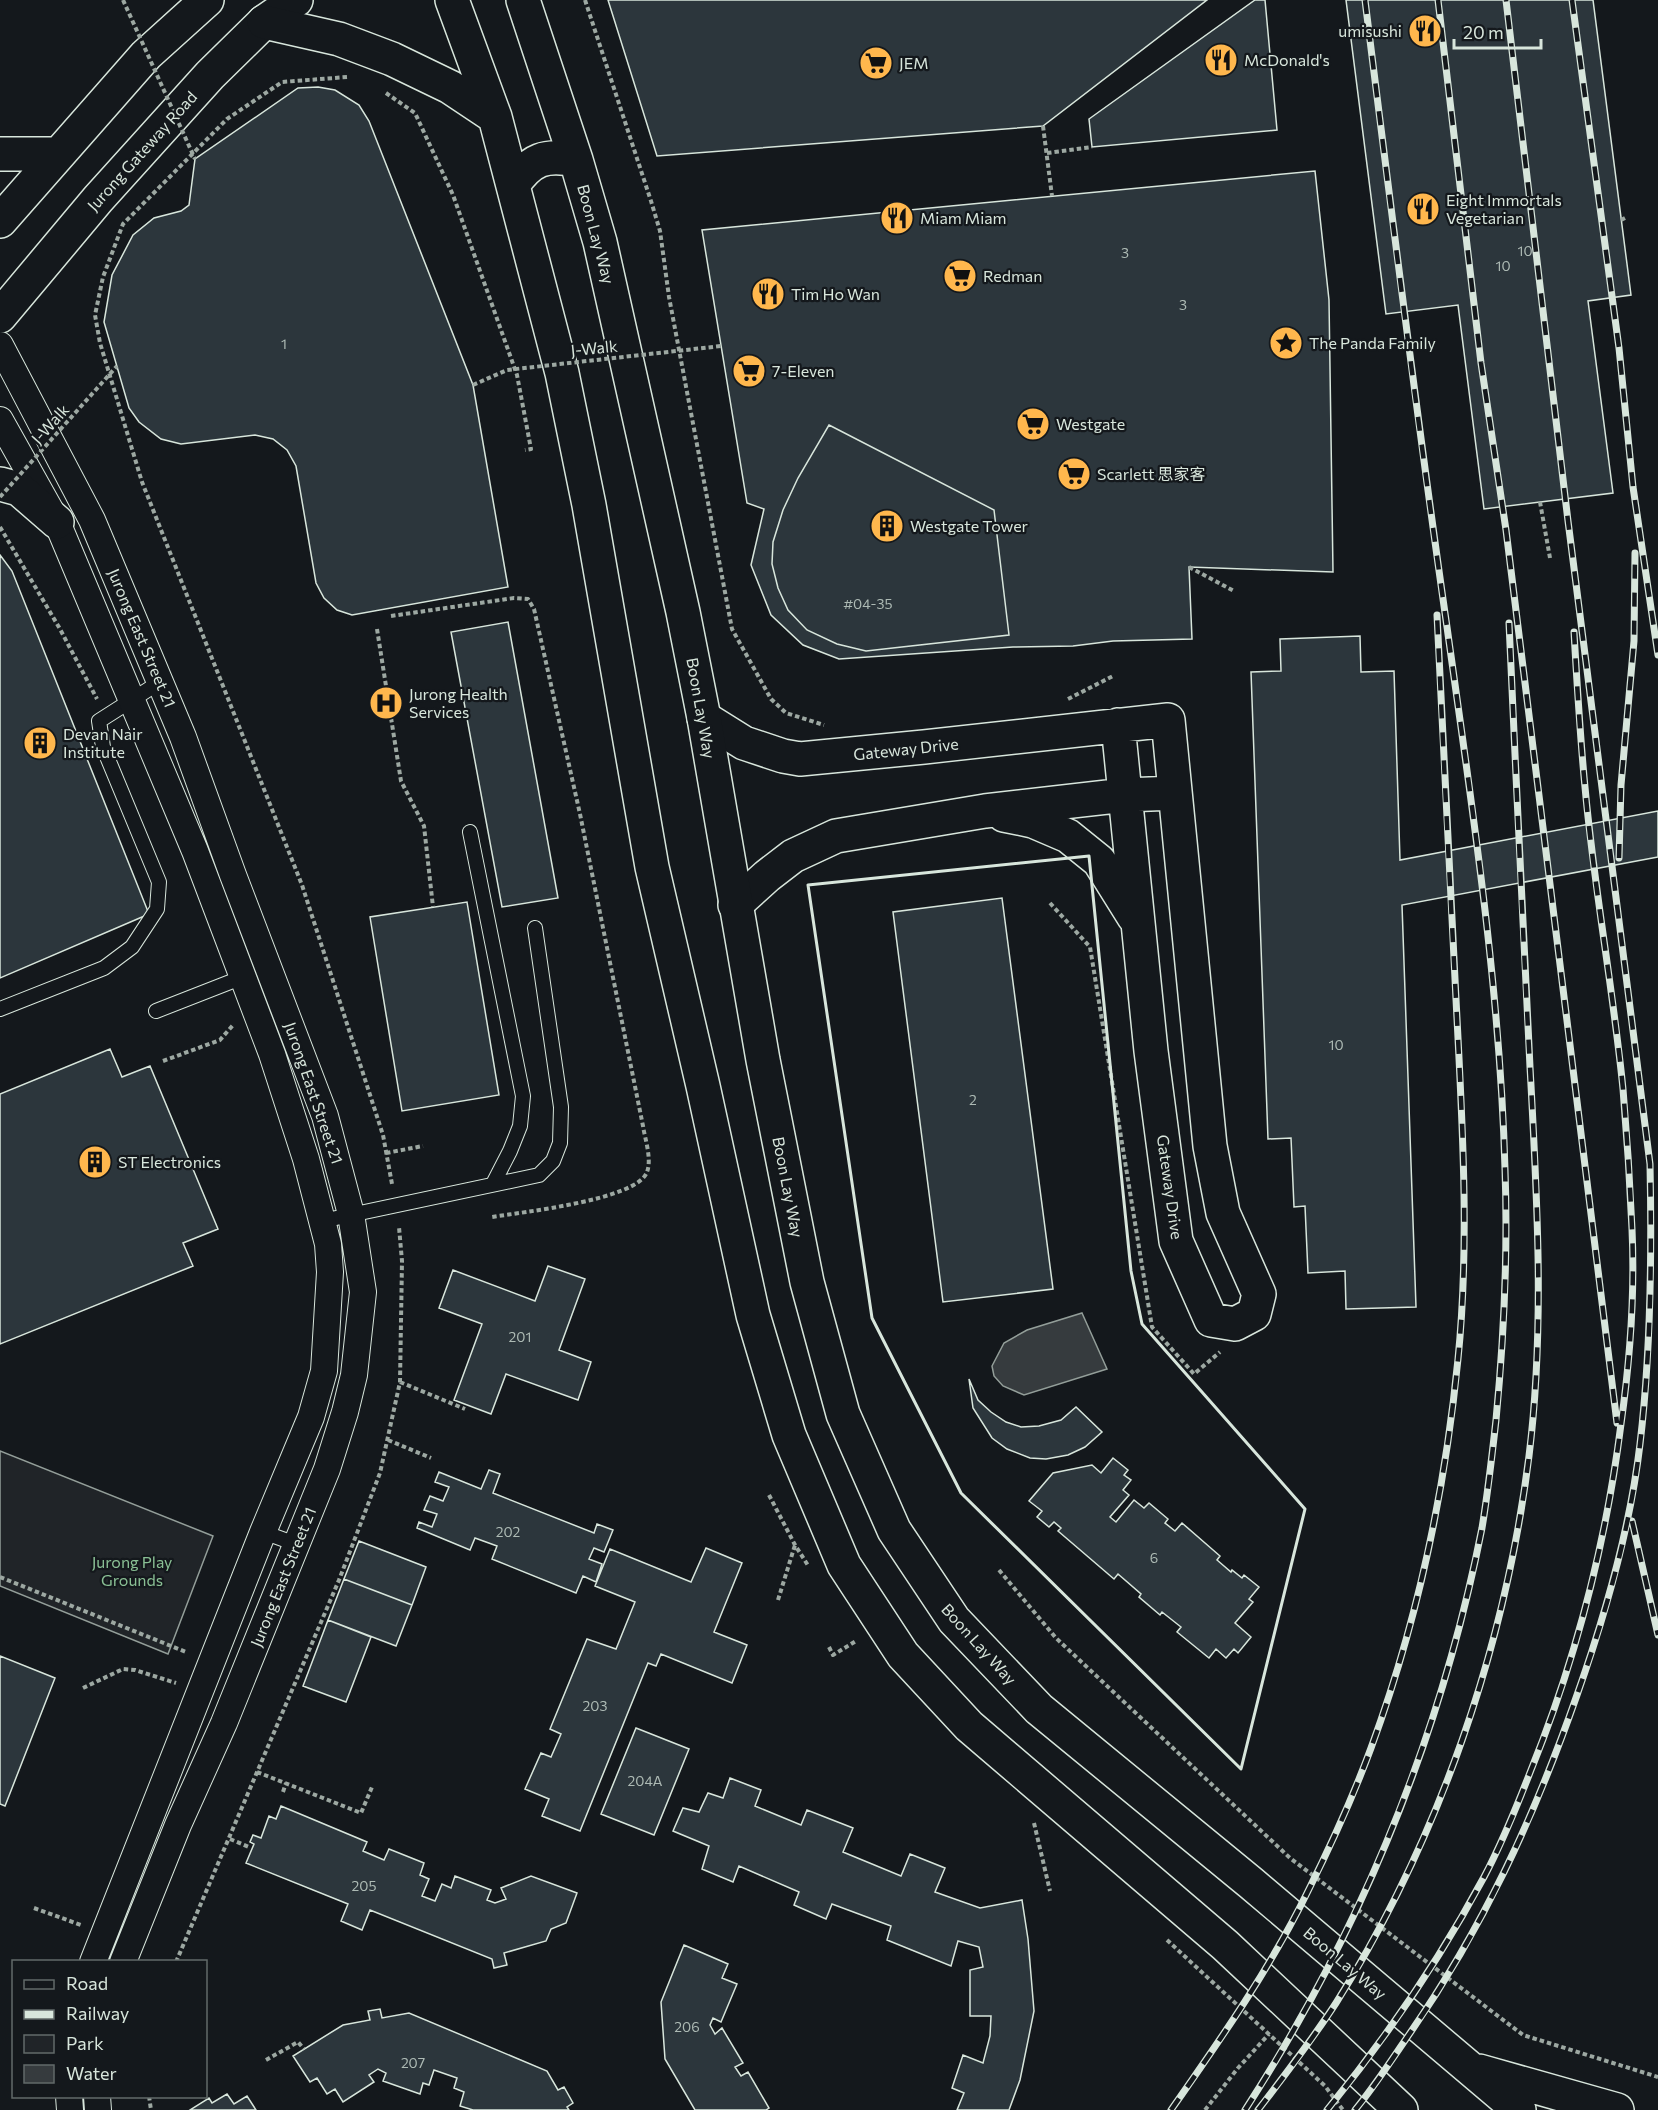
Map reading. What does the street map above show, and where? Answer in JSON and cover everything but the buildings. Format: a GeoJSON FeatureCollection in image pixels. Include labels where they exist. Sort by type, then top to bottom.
{"type":"FeatureCollection","features":[{"type":"Feature","properties":{"kind":"main road"},"geometry":{"type":"LineString","coordinates":[[0,221],[146,55],[207,0]]}},
{"type":"Feature","properties":{"kind":"main road","name":"Jurong Gateway Road"},"geometry":{"type":"LineString","coordinates":[[0,316],[122,172],[210,75],[264,22],[296,0]]}},
{"type":"Feature","properties":{"kind":"main road"},"geometry":{"type":"LineString","coordinates":[[452,0],[495,117],[562,373],[589,505],[652,867],[753,1315],[789,1435],[844,1565],[903,1655],[969,1726],[1225,1945],[1392,2106]]}},
{"type":"Feature","properties":{"kind":"main road","name":"Boon Lay Way"},"geometry":{"type":"LineString","coordinates":[[523,0],[576,160],[603,253],[683,612],[704,718],[763,1060],[807,1281],[843,1414],[894,1530],[954,1620],[1039,1709],[1251,1883],[1519,2110]]}},
{"type":"Feature","properties":{"kind":"main road"},"geometry":{"type":"LineString","coordinates":[[264,22],[339,39],[392,59],[450,87],[495,117]]}},
{"type":"Feature","properties":{"kind":"main road"},"geometry":{"type":"LineString","coordinates":[[0,154],[58,154]]}},
{"type":"Feature","properties":{"kind":"main road"},"geometry":{"type":"LineString","coordinates":[[513,185],[524,170],[540,159],[558,156],[576,160]]}},
{"type":"Feature","properties":{"kind":"main road"},"geometry":{"type":"LineString","coordinates":[[0,484],[20,489],[57,522]]}},
{"type":"Feature","properties":{"kind":"main road","name":"Gateway Drive"},"geometry":{"type":"LineString","coordinates":[[704,718],[744,743],[800,759],[1118,725],[1168,720],[1210,1146],[1223,1214],[1259,1294],[1254,1314],[1235,1324],[1211,1320],[1176,1241],[1151,1052],[1118,725]]}},
{"type":"Feature","properties":{"kind":"main road"},"geometry":{"type":"LineString","coordinates":[[735,905],[793,855],[836,836],[985,811],[1125,795],[1175,793]]}},
{"type":"Feature","properties":{"kind":"main road"},"geometry":{"type":"LineString","coordinates":[[985,811],[1033,821],[1068,836],[1099,861],[1137,921]]}},
{"type":"Feature","properties":{"kind":"main road"},"geometry":{"type":"LineString","coordinates":[[1469,2068],[1617,2110]]}},
{"type":"Feature","properties":{"kind":"street","name":"Jurong East Street 21"},"geometry":{"type":"LineString","coordinates":[[0,345],[92,520],[160,682],[169,746],[195,851],[282,1085],[306,1159],[328,1244],[330,1272],[324,1371],[311,1417],[263,1532],[164,1821],[124,1960]]}},
{"type":"Feature","properties":{"kind":"street","name":"Jurong East Street 21"},"geometry":{"type":"LineString","coordinates":[[0,420],[57,522],[132,699],[169,746],[234,875],[326,1116],[351,1214],[363,1292],[354,1375],[327,1469],[224,1723],[164,1821],[94,1960]]}},
{"type":"Feature","properties":{"kind":"lane"},"geometry":{"type":"LineString","coordinates":[[0,1008],[104,968],[132,947],[157,909],[159,882],[104,747],[99,721],[160,682]]}},
{"type":"Feature","properties":{"kind":"lane"},"geometry":{"type":"LineString","coordinates":[[470,832],[523,1096],[520,1126],[493,1184]]}},
{"type":"Feature","properties":{"kind":"lane"},"geometry":{"type":"LineString","coordinates":[[322,1221],[538,1175],[553,1161],[560,1143],[561,1107],[535,928]]}},
{"type":"Feature","properties":{"kind":"lane"},"geometry":{"type":"LineString","coordinates":[[156,1011],[243,977]]}},
{"type":"Feature","properties":{"kind":"lane"},"geometry":{"type":"LineString","coordinates":[[263,1532],[296,1544]]}},
{"type":"Feature","properties":{"kind":"path"},"geometry":{"type":"LineString","coordinates":[[123,0],[195,159]]}},
{"type":"Feature","properties":{"kind":"path"},"geometry":{"type":"LineString","coordinates":[[585,0],[660,231],[669,297],[732,629],[771,699],[786,713],[802,718]]}},
{"type":"Feature","properties":{"kind":"path"},"geometry":{"type":"LineString","coordinates":[[177,1960],[339,1580],[380,1473],[400,1382],[402,1261],[397,1205],[383,1135],[302,885],[142,482],[100,343],[95,315],[103,277],[123,224],[227,119],[282,82],[357,76]]}},
{"type":"Feature","properties":{"kind":"path"},"geometry":{"type":"LineString","coordinates":[[382,90],[415,113],[453,195],[517,375],[531,449],[525,450]]}},
{"type":"Feature","properties":{"kind":"path"},"geometry":{"type":"LineString","coordinates":[[1043,126],[1052,196]]}},
{"type":"Feature","properties":{"kind":"path"},"geometry":{"type":"LineString","coordinates":[[1047,153],[1092,147]]}},
{"type":"Feature","properties":{"kind":"path","name":"J-Walk"},"geometry":{"type":"LineString","coordinates":[[473,385],[507,370],[721,346]]}},
{"type":"Feature","properties":{"kind":"path","name":"J-Walk"},"geometry":{"type":"LineString","coordinates":[[0,497],[117,366]]}},
{"type":"Feature","properties":{"kind":"path"},"geometry":{"type":"LineString","coordinates":[[1540,502],[1550,558]]}},
{"type":"Feature","properties":{"kind":"path"},"geometry":{"type":"LineString","coordinates":[[0,527],[60,629],[106,716]]}},
{"type":"Feature","properties":{"kind":"path"},"geometry":{"type":"LineString","coordinates":[[1189,567],[1234,591]]}},
{"type":"Feature","properties":{"kind":"path"},"geometry":{"type":"LineString","coordinates":[[391,616],[513,598],[528,599],[534,609],[580,814],[643,1126],[649,1163],[642,1180],[609,1195],[492,1217]]}},
{"type":"Feature","properties":{"kind":"path"},"geometry":{"type":"LineString","coordinates":[[377,629],[401,781],[424,826],[433,907]]}},
{"type":"Feature","properties":{"kind":"path"},"geometry":{"type":"LineString","coordinates":[[1050,903],[1090,947],[1152,1327],[1194,1374]]}},
{"type":"Feature","properties":{"kind":"path"},"geometry":{"type":"LineString","coordinates":[[218,987],[238,1034]]}},
{"type":"Feature","properties":{"kind":"path"},"geometry":{"type":"LineString","coordinates":[[163,1061],[220,1040],[233,1024]]}},
{"type":"Feature","properties":{"kind":"path"},"geometry":{"type":"LineString","coordinates":[[386,1152],[423,1146]]}},
{"type":"Feature","properties":{"kind":"path"},"geometry":{"type":"LineString","coordinates":[[400,1382],[465,1409]]}},
{"type":"Feature","properties":{"kind":"path"},"geometry":{"type":"LineString","coordinates":[[387,1440],[431,1458]]}},
{"type":"Feature","properties":{"kind":"path"},"geometry":{"type":"LineString","coordinates":[[778,1600],[795,1545]]}},
{"type":"Feature","properties":{"kind":"path"},"geometry":{"type":"LineString","coordinates":[[999,1570],[1056,1638],[1290,1858],[1523,2035],[1658,2077]]}},
{"type":"Feature","properties":{"kind":"path"},"geometry":{"type":"LineString","coordinates":[[0,1577],[191,1654]]}},
{"type":"Feature","properties":{"kind":"path"},"geometry":{"type":"LineString","coordinates":[[829,1647],[833,1655],[856,1641]]}},
{"type":"Feature","properties":{"kind":"path"},"geometry":{"type":"LineString","coordinates":[[83,1688],[123,1669],[135,1670],[179,1684],[175,1694]]}},
{"type":"Feature","properties":{"kind":"path"},"geometry":{"type":"LineString","coordinates":[[257,1772],[362,1814],[372,1787]]}},
{"type":"Feature","properties":{"kind":"path"},"geometry":{"type":"LineString","coordinates":[[283,1792],[286,1783]]}},
{"type":"Feature","properties":{"kind":"path"},"geometry":{"type":"LineString","coordinates":[[1034,1822],[1050,1891]]}},
{"type":"Feature","properties":{"kind":"path"},"geometry":{"type":"LineString","coordinates":[[230,1839],[249,1847]]}},
{"type":"Feature","properties":{"kind":"path"},"geometry":{"type":"LineString","coordinates":[[34,1908],[84,1927]]}},
{"type":"Feature","properties":{"kind":"path"},"geometry":{"type":"LineString","coordinates":[[1205,2110],[1238,2068],[1269,2034]]}},
{"type":"Feature","properties":{"kind":"path"},"geometry":{"type":"LineString","coordinates":[[266,2060],[298,2042],[304,2049]]}},
{"type":"Feature","properties":{"kind":"green space","name":"Jurong Play Grounds"},"geometry":{"type":"Polygon","coordinates":[[[0,1451],[213,1536],[168,1654],[0,1586],[0,1451]]]}},
{"type":"Feature","properties":{"kind":"water"},"geometry":{"type":"Polygon","coordinates":[[[1082,1313],[1107,1369],[1024,1395],[1003,1386],[994,1376],[992,1366],[1004,1343],[1027,1330],[1082,1313]]]}},
{"type":"Feature","properties":{"kind":"railway"},"geometry":{"type":"LineString","coordinates":[[1245,2110],[1287,2042],[1360,1902],[1419,1757],[1444,1682],[1465,1605],[1482,1528],[1496,1420],[1503,1326],[1506,1232],[1502,1101],[1484,897],[1415,392],[1365,0]]}},
{"type":"Feature","properties":{"kind":"railway"},"geometry":{"type":"LineString","coordinates":[[1438,0],[1481,363],[1506,530],[1617,1423]]}},
{"type":"Feature","properties":{"kind":"railway"},"geometry":{"type":"LineString","coordinates":[[1355,2110],[1376,2083],[1435,1995],[1483,1913],[1524,1828],[1560,1741],[1588,1664],[1623,1540],[1636,1476],[1649,1339],[1650,1164],[1568,521],[1506,0]]}},
{"type":"Feature","properties":{"kind":"railway"},"geometry":{"type":"LineString","coordinates":[[1572,0],[1619,348],[1633,487],[1658,655]]}},
{"type":"Feature","properties":{"kind":"railway"},"geometry":{"type":"LineString","coordinates":[[1619,858],[1621,785],[1634,641],[1635,553]]}},
{"type":"Feature","properties":{"kind":"railway"},"geometry":{"type":"LineString","coordinates":[[1171,2110],[1261,1976],[1308,1891],[1357,1785],[1402,1653],[1437,1507],[1458,1359],[1464,1269],[1461,1089],[1437,615]]}},
{"type":"Feature","properties":{"kind":"railway"},"geometry":{"type":"LineString","coordinates":[[1258,2110],[1336,2003],[1373,1940],[1436,1808],[1485,1670],[1518,1528],[1534,1408],[1538,1261],[1509,623]]}},
{"type":"Feature","properties":{"kind":"railway"},"geometry":{"type":"LineString","coordinates":[[1327,2110],[1370,2055],[1431,1968],[1467,1908],[1503,1838],[1562,1686],[1598,1557],[1615,1468],[1631,1327],[1633,1278],[1631,1212],[1623,1089],[1585,787],[1574,632]]}},
{"type":"Feature","properties":{"kind":"railway"},"geometry":{"type":"LineString","coordinates":[[1632,1521],[1658,1635]]}},
{"type":"Feature","properties":{"kind":"wall"},"geometry":{"type":"LineString","coordinates":[[1089,856],[1131,1271],[1142,1324],[1305,1509],[1241,1769],[961,1493],[872,1318],[808,885],[1089,856]]}},
{"type":"Feature","properties":{"kind":"place","name":"umisushi"},"geometry":{"type":"Point","coordinates":[1425,31]}},
{"type":"Feature","properties":{"kind":"place","name":"McDonald's"},"geometry":{"type":"Point","coordinates":[1221,60]}},
{"type":"Feature","properties":{"kind":"place","name":"JEM"},"geometry":{"type":"Point","coordinates":[876,63]}},
{"type":"Feature","properties":{"kind":"place","name":"Eight Immortals Vegetarian"},"geometry":{"type":"Point","coordinates":[1423,209]}},
{"type":"Feature","properties":{"kind":"place","name":"Miam Miam"},"geometry":{"type":"Point","coordinates":[897,218]}},
{"type":"Feature","properties":{"kind":"place","name":"Redman"},"geometry":{"type":"Point","coordinates":[960,276]}},
{"type":"Feature","properties":{"kind":"place","name":"Tim Ho Wan"},"geometry":{"type":"Point","coordinates":[768,294]}},
{"type":"Feature","properties":{"kind":"place","name":"The Panda Family"},"geometry":{"type":"Point","coordinates":[1286,343]}},
{"type":"Feature","properties":{"kind":"place","name":"7-Eleven"},"geometry":{"type":"Point","coordinates":[749,371]}},
{"type":"Feature","properties":{"kind":"place","name":"Westgate"},"geometry":{"type":"Point","coordinates":[1033,424]}},
{"type":"Feature","properties":{"kind":"place","name":"Scarlett 思家客"},"geometry":{"type":"Point","coordinates":[1074,474]}},
{"type":"Feature","properties":{"kind":"place","name":"Westgate Tower"},"geometry":{"type":"Point","coordinates":[887,526]}},
{"type":"Feature","properties":{"kind":"place","name":"Jurong Health Services"},"geometry":{"type":"Point","coordinates":[386,703]}},
{"type":"Feature","properties":{"kind":"place","name":"Devan Nair Institute"},"geometry":{"type":"Point","coordinates":[40,743]}},
{"type":"Feature","properties":{"kind":"place","name":"ST Electronics"},"geometry":{"type":"Point","coordinates":[95,1162]}}]}
